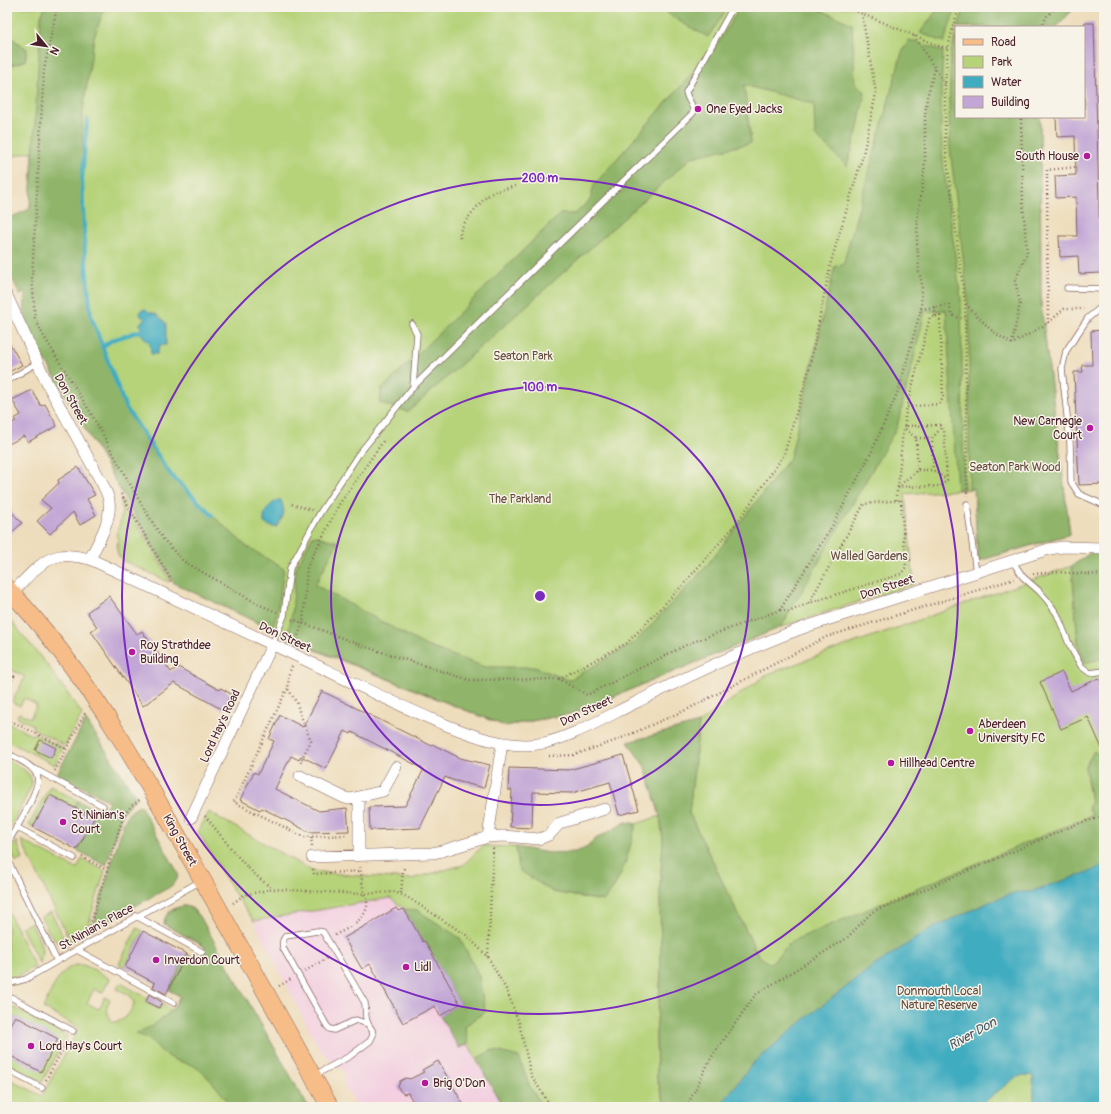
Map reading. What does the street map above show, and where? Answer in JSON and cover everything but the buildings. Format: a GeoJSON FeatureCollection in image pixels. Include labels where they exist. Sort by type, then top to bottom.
{"type":"FeatureCollection","features":[{"type":"Feature","properties":{"kind":"main road","name":"King Street"},"geometry":{"type":"LineString","coordinates":[[9,591],[45,631],[104,711],[153,791],[330,1107]]}},
{"type":"Feature","properties":{"kind":"street","name":"Don Street"},"geometry":{"type":"LineString","coordinates":[[7,296],[37,364],[106,490],[109,502],[108,516],[103,533],[90,559]]}},
{"type":"Feature","properties":{"kind":"street","name":"Don Street"},"geometry":{"type":"LineString","coordinates":[[9,591],[50,559],[59,556],[90,559],[407,709],[468,734],[502,743],[526,745],[549,742],[575,732],[675,683],[770,640],[925,588],[976,574],[1050,550],[1063,547],[1104,548]]}},
{"type":"Feature","properties":{"kind":"street","name":"Lord Hay's Road"},"geometry":{"type":"LineString","coordinates":[[191,818],[272,645]]}},
{"type":"Feature","properties":{"kind":"street"},"geometry":{"type":"LineString","coordinates":[[493,837],[502,743]]}},
{"type":"Feature","properties":{"kind":"street"},"geometry":{"type":"LineString","coordinates":[[300,776],[350,799],[383,791],[396,767]]}},
{"type":"Feature","properties":{"kind":"street"},"geometry":{"type":"LineString","coordinates":[[359,797],[359,854]]}},
{"type":"Feature","properties":{"kind":"street"},"geometry":{"type":"LineString","coordinates":[[312,857],[359,854],[410,854],[442,851],[493,837],[539,839],[545,837],[560,823],[605,809]]}},
{"type":"Feature","properties":{"kind":"lane"},"geometry":{"type":"LineString","coordinates":[[272,645],[284,616],[290,568],[320,513],[358,455],[413,387],[693,113],[694,110],[686,96],[686,92],[733,7]]}},
{"type":"Feature","properties":{"kind":"lane"},"geometry":{"type":"LineString","coordinates":[[1067,288],[1104,289]]}},
{"type":"Feature","properties":{"kind":"lane"},"geometry":{"type":"LineString","coordinates":[[1104,302],[1088,318],[1066,351],[1062,369],[1070,443],[1071,482],[1079,494],[1104,505]]}},
{"type":"Feature","properties":{"kind":"lane"},"geometry":{"type":"LineString","coordinates":[[412,324],[417,334],[413,387]]}},
{"type":"Feature","properties":{"kind":"lane"},"geometry":{"type":"LineString","coordinates":[[7,381],[37,364]]}},
{"type":"Feature","properties":{"kind":"lane"},"geometry":{"type":"LineString","coordinates":[[967,504],[976,574]]}},
{"type":"Feature","properties":{"kind":"lane"},"geometry":{"type":"LineString","coordinates":[[1012,562],[1023,577],[1039,591],[1056,614],[1070,646],[1081,666],[1090,673],[1104,671]]}},
{"type":"Feature","properties":{"kind":"lane"},"geometry":{"type":"LineString","coordinates":[[7,753],[103,806]]}},
{"type":"Feature","properties":{"kind":"lane"},"geometry":{"type":"LineString","coordinates":[[7,844],[38,785],[37,774],[31,767]]}},
{"type":"Feature","properties":{"kind":"lane"},"geometry":{"type":"LineString","coordinates":[[16,827],[74,858]]}},
{"type":"Feature","properties":{"kind":"lane","name":"St Ninian's Place"},"geometry":{"type":"LineString","coordinates":[[7,859],[57,961],[203,880]]}},
{"type":"Feature","properties":{"kind":"lane"},"geometry":{"type":"LineString","coordinates":[[136,916],[202,952]]}},
{"type":"Feature","properties":{"kind":"lane"},"geometry":{"type":"LineString","coordinates":[[313,1077],[350,1056],[370,1041],[373,1035],[368,1024],[365,1003],[324,932],[317,931],[286,936],[282,944],[330,1029],[338,1029],[356,1020],[368,1024]]}},
{"type":"Feature","properties":{"kind":"lane"},"geometry":{"type":"LineString","coordinates":[[77,950],[174,1003]]}},
{"type":"Feature","properties":{"kind":"lane"},"geometry":{"type":"LineString","coordinates":[[7,984],[26,979],[57,961]]}},
{"type":"Feature","properties":{"kind":"lane"},"geometry":{"type":"LineString","coordinates":[[7,996],[73,1031]]}},
{"type":"Feature","properties":{"kind":"lane"},"geometry":{"type":"LineString","coordinates":[[7,1070],[42,1088]]}},
{"type":"Feature","properties":{"kind":"path"},"geometry":{"type":"LineString","coordinates":[[57,7],[44,70],[32,277],[35,318],[42,335],[89,410],[140,502],[163,539],[183,561],[260,605],[284,616],[366,646],[469,680],[559,679],[627,643],[685,582],[736,524],[784,455],[809,369],[831,262],[863,155],[876,93],[862,15]]}},
{"type":"Feature","properties":{"kind":"path"},"geometry":{"type":"LineString","coordinates":[[846,7],[914,36],[948,48]]}},
{"type":"Feature","properties":{"kind":"path"},"geometry":{"type":"LineString","coordinates":[[960,7],[948,48],[945,84],[945,144],[965,304],[967,504]]}},
{"type":"Feature","properties":{"kind":"path"},"geometry":{"type":"LineString","coordinates":[[1042,26],[1047,16],[1056,7]]}},
{"type":"Feature","properties":{"kind":"path"},"geometry":{"type":"LineString","coordinates":[[914,36],[945,84]]}},
{"type":"Feature","properties":{"kind":"path"},"geometry":{"type":"LineString","coordinates":[[780,610],[834,523],[872,451],[899,390],[921,309],[922,286],[919,272],[917,240],[918,212],[925,160],[925,117],[927,96],[935,69]]}},
{"type":"Feature","properties":{"kind":"path"},"geometry":{"type":"LineString","coordinates":[[1012,344],[1020,302],[1015,281],[1027,253],[1022,203],[1021,118]]}},
{"type":"Feature","properties":{"kind":"path"},"geometry":{"type":"LineString","coordinates":[[1048,323],[1047,170],[1076,167]]}},
{"type":"Feature","properties":{"kind":"path"},"geometry":{"type":"LineString","coordinates":[[460,238],[460,231],[480,204],[491,194],[516,186]]}},
{"type":"Feature","properties":{"kind":"path"},"geometry":{"type":"LineString","coordinates":[[965,304],[992,331],[1012,344]]}},
{"type":"Feature","properties":{"kind":"path"},"geometry":{"type":"LineString","coordinates":[[921,309],[948,305],[952,315],[959,318],[965,318]]}},
{"type":"Feature","properties":{"kind":"path"},"geometry":{"type":"LineString","coordinates":[[935,307],[935,316]]}},
{"type":"Feature","properties":{"kind":"path"},"geometry":{"type":"LineString","coordinates":[[1012,344],[1048,323],[1064,309],[1099,308]]}},
{"type":"Feature","properties":{"kind":"path"},"geometry":{"type":"LineString","coordinates":[[896,500],[903,430],[905,427],[907,407],[930,317],[940,316],[943,397],[941,402],[938,404],[907,407]]}},
{"type":"Feature","properties":{"kind":"path"},"geometry":{"type":"LineString","coordinates":[[898,487],[941,486],[947,480],[944,429],[940,425],[905,427]]}},
{"type":"Feature","properties":{"kind":"path"},"geometry":{"type":"LineString","coordinates":[[905,427],[916,438],[918,470]]}},
{"type":"Feature","properties":{"kind":"path"},"geometry":{"type":"LineString","coordinates":[[933,470],[932,438],[942,427]]}},
{"type":"Feature","properties":{"kind":"path"},"geometry":{"type":"LineString","coordinates":[[359,835],[304,837],[234,802],[288,689],[293,655],[303,623],[307,567],[340,503],[388,435]]}},
{"type":"Feature","properties":{"kind":"path"},"geometry":{"type":"LineString","coordinates":[[916,438],[932,438]]}},
{"type":"Feature","properties":{"kind":"path"},"geometry":{"type":"LineString","coordinates":[[898,487],[918,470],[933,470],[947,480]]}},
{"type":"Feature","properties":{"kind":"path"},"geometry":{"type":"LineString","coordinates":[[106,490],[118,489],[171,580],[164,594]]}},
{"type":"Feature","properties":{"kind":"path"},"geometry":{"type":"LineString","coordinates":[[559,679],[587,695],[690,643],[780,610],[789,612],[809,603],[902,574],[906,567],[906,560],[901,500],[864,504],[809,603]]}},
{"type":"Feature","properties":{"kind":"path"},"geometry":{"type":"LineString","coordinates":[[292,504],[320,513]]}},
{"type":"Feature","properties":{"kind":"path"},"geometry":{"type":"LineString","coordinates":[[906,560],[912,560]]}},
{"type":"Feature","properties":{"kind":"path"},"geometry":{"type":"LineString","coordinates":[[543,756],[574,755],[617,740],[688,709],[826,637],[1035,573],[1055,572],[1104,575]]}},
{"type":"Feature","properties":{"kind":"path"},"geometry":{"type":"LineString","coordinates":[[7,669],[8,673],[14,676],[7,690]]}},
{"type":"Feature","properties":{"kind":"path"},"geometry":{"type":"LineString","coordinates":[[288,689],[297,703],[311,741],[301,760],[300,776]]}},
{"type":"Feature","properties":{"kind":"path"},"geometry":{"type":"LineString","coordinates":[[52,778],[94,698]]}},
{"type":"Feature","properties":{"kind":"path"},"geometry":{"type":"LineString","coordinates":[[7,719],[67,749]]}},
{"type":"Feature","properties":{"kind":"path"},"geometry":{"type":"LineString","coordinates":[[84,946],[125,813],[134,803],[153,791]]}},
{"type":"Feature","properties":{"kind":"path"},"geometry":{"type":"LineString","coordinates":[[197,806],[242,861],[254,874],[273,889]]}},
{"type":"Feature","properties":{"kind":"path"},"geometry":{"type":"LineString","coordinates":[[688,1107],[690,1098],[711,1058],[755,996],[847,938],[872,912],[1070,827],[1104,816]]}},
{"type":"Feature","properties":{"kind":"path"},"geometry":{"type":"LineString","coordinates":[[488,957],[493,837]]}},
{"type":"Feature","properties":{"kind":"path"},"geometry":{"type":"LineString","coordinates":[[328,938],[346,930],[361,919],[364,914],[366,897],[360,876],[359,854]]}},
{"type":"Feature","properties":{"kind":"path"},"geometry":{"type":"LineString","coordinates":[[401,893],[403,871],[410,854]]}},
{"type":"Feature","properties":{"kind":"path"},"geometry":{"type":"LineString","coordinates":[[74,858],[81,856],[108,870]]}},
{"type":"Feature","properties":{"kind":"path"},"geometry":{"type":"LineString","coordinates":[[221,911],[244,895],[273,889],[364,894],[401,893],[466,935],[488,957],[507,991],[519,1023],[531,1075],[551,1107]]}},
{"type":"Feature","properties":{"kind":"path"},"geometry":{"type":"LineString","coordinates":[[42,1088],[73,1031]]}},
{"type":"Feature","properties":{"kind":"path"},"geometry":{"type":"LineString","coordinates":[[7,1104],[14,1107]]}},
{"type":"Feature","properties":{"kind":"shaded area"},"geometry":{"type":"Polygon","coordinates":[[[390,898],[404,909],[423,942],[425,941],[460,1004],[440,1015],[459,1048],[468,1043],[503,1107],[357,1107],[343,1084],[345,1073],[319,1049],[254,921],[390,898]]]}},
{"type":"Feature","properties":{"kind":"green space","name":"Seaton Park"},"geometry":{"type":"Polygon","coordinates":[[[7,7],[1075,7],[1058,26],[955,26],[955,118],[1040,118],[1041,306],[1070,534],[978,561],[974,489],[905,494],[914,584],[781,627],[574,713],[505,726],[295,642],[174,583],[24,323],[33,151],[7,158],[7,66],[25,61],[27,49],[7,35],[7,7]]]}},
{"type":"Feature","properties":{"kind":"green space"},"geometry":{"type":"Polygon","coordinates":[[[45,7],[105,7],[94,37],[82,118],[85,253],[91,316],[125,406],[171,475],[246,546],[284,569],[276,618],[271,629],[174,583],[24,323],[25,292],[20,295],[7,267],[7,219],[30,209],[41,16],[45,7]]]}},
{"type":"Feature","properties":{"kind":"green space"},"geometry":{"type":"Polygon","coordinates":[[[659,7],[728,7],[708,37],[679,21],[659,7]]]}},
{"type":"Feature","properties":{"kind":"green space"},"geometry":{"type":"Polygon","coordinates":[[[740,7],[814,7],[852,24],[855,83],[865,92],[857,132],[847,166],[815,135],[814,104],[744,85],[751,143],[692,157],[408,412],[380,403],[381,390],[560,214],[575,214],[590,200],[594,185],[717,45],[740,7]]]}},
{"type":"Feature","properties":{"kind":"green space"},"geometry":{"type":"Polygon","coordinates":[[[939,7],[956,7],[944,42],[920,33],[939,7]]]}},
{"type":"Feature","properties":{"kind":"green space"},"geometry":{"type":"Polygon","coordinates":[[[965,7],[1075,7],[1058,26],[958,26],[965,7]]]}},
{"type":"Feature","properties":{"kind":"green space"},"geometry":{"type":"Polygon","coordinates":[[[7,35],[27,49],[25,61],[7,66],[7,35]]]}},
{"type":"Feature","properties":{"kind":"green space","name":"Seaton Park Wood"},"geometry":{"type":"Polygon","coordinates":[[[955,38],[955,118],[1040,118],[1041,306],[1070,534],[978,561],[974,489],[969,489],[969,317],[950,148],[949,110],[951,52],[955,38]]]}},
{"type":"Feature","properties":{"kind":"green space"},"geometry":{"type":"Polygon","coordinates":[[[909,40],[943,51],[941,134],[943,162],[961,300],[964,489],[957,489],[946,310],[925,312],[897,427],[781,627],[574,713],[505,726],[287,638],[292,614],[296,568],[313,535],[338,542],[315,585],[426,646],[485,667],[534,667],[569,680],[634,643],[704,569],[790,458],[835,266],[843,265],[902,52],[909,40]]]}},
{"type":"Feature","properties":{"kind":"green space"},"geometry":{"type":"Polygon","coordinates":[[[123,500],[170,580],[169,582],[124,561],[119,556],[117,548],[119,538],[116,536],[121,518],[121,501],[123,500]]]}},
{"type":"Feature","properties":{"kind":"green space"},"geometry":{"type":"Polygon","coordinates":[[[1090,553],[1104,553],[1104,658],[1085,663],[1078,643],[1072,566],[1090,553]]]}},
{"type":"Feature","properties":{"kind":"green space"},"geometry":{"type":"Polygon","coordinates":[[[1072,566],[1078,643],[1085,662],[1104,658],[1104,759],[1094,751],[1085,767],[1093,814],[1104,1107],[673,1107],[758,955],[689,813],[699,723],[768,674],[1072,566]]]}},
{"type":"Feature","properties":{"kind":"green space"},"geometry":{"type":"Polygon","coordinates":[[[7,616],[48,666],[82,714],[65,746],[32,728],[33,725],[17,717],[19,713],[30,718],[37,705],[24,698],[20,706],[12,702],[25,677],[10,669],[7,660],[7,616]]]}},
{"type":"Feature","properties":{"kind":"green space"},"geometry":{"type":"Polygon","coordinates":[[[86,720],[137,798],[131,802],[122,813],[106,866],[77,850],[94,818],[74,807],[78,801],[103,813],[109,801],[57,774],[86,720]]]}},
{"type":"Feature","properties":{"kind":"green space"},"geometry":{"type":"Polygon","coordinates":[[[7,722],[31,735],[33,733],[63,748],[55,765],[7,741],[7,722]]]}},
{"type":"Feature","properties":{"kind":"green space"},"geometry":{"type":"Polygon","coordinates":[[[699,723],[689,813],[758,955],[770,964],[792,941],[1093,815],[1088,808],[1091,802],[1085,767],[1094,751],[1104,759],[1104,875],[735,1107],[666,1107],[657,1079],[656,1034],[661,974],[660,887],[663,840],[660,816],[645,767],[628,742],[699,723]]]}},
{"type":"Feature","properties":{"kind":"green space"},"geometry":{"type":"Polygon","coordinates":[[[7,760],[25,770],[32,782],[31,787],[12,824],[7,828],[7,760]]]}},
{"type":"Feature","properties":{"kind":"green space"},"geometry":{"type":"Polygon","coordinates":[[[50,786],[78,801],[74,807],[50,795],[33,827],[29,825],[50,786]]]}},
{"type":"Feature","properties":{"kind":"green space"},"geometry":{"type":"Polygon","coordinates":[[[140,805],[178,873],[177,878],[174,884],[168,888],[91,930],[124,822],[129,813],[140,805]]]}},
{"type":"Feature","properties":{"kind":"green space"},"geometry":{"type":"Polygon","coordinates":[[[209,812],[312,871],[411,879],[463,865],[483,846],[516,847],[520,870],[553,892],[603,901],[625,864],[636,824],[660,816],[663,841],[660,887],[661,974],[656,1034],[657,1079],[666,1107],[503,1107],[468,1044],[459,1048],[460,1004],[425,942],[423,942],[404,909],[390,898],[254,921],[238,899],[198,832],[209,812]]]}},
{"type":"Feature","properties":{"kind":"green space"},"geometry":{"type":"Polygon","coordinates":[[[626,822],[636,824],[628,855],[616,884],[603,901],[553,892],[519,870],[516,847],[549,853],[576,852],[588,847],[592,841],[626,822]]]}},
{"type":"Feature","properties":{"kind":"green space"},"geometry":{"type":"Polygon","coordinates":[[[21,840],[77,869],[82,859],[105,871],[86,932],[70,941],[21,840]]]}},
{"type":"Feature","properties":{"kind":"green space"},"geometry":{"type":"Polygon","coordinates":[[[17,841],[23,859],[16,862],[11,850],[17,841]]]}},
{"type":"Feature","properties":{"kind":"green space"},"geometry":{"type":"Polygon","coordinates":[[[183,906],[192,909],[203,922],[308,1107],[233,1107],[210,1079],[194,1066],[171,1058],[147,1038],[135,1034],[152,1026],[172,1010],[180,996],[169,990],[187,954],[199,960],[205,948],[204,946],[164,924],[164,920],[170,912],[183,906]]]}},
{"type":"Feature","properties":{"kind":"green space"},"geometry":{"type":"Polygon","coordinates":[[[187,906],[193,909],[203,922],[308,1107],[7,1107],[7,1078],[42,1096],[79,1028],[43,1008],[57,980],[68,969],[74,966],[84,965],[110,979],[102,993],[94,989],[87,1003],[99,1009],[105,997],[110,1000],[107,1011],[113,1022],[124,1019],[134,1003],[130,995],[117,989],[120,983],[148,998],[146,1002],[159,1009],[161,1004],[172,1010],[180,996],[169,990],[187,954],[199,960],[205,948],[204,946],[164,924],[166,916],[171,910],[187,906]]]}},
{"type":"Feature","properties":{"kind":"green space"},"geometry":{"type":"Polygon","coordinates":[[[7,909],[35,967],[11,978],[7,978],[7,909]]]}},
{"type":"Feature","properties":{"kind":"green space"},"geometry":{"type":"Polygon","coordinates":[[[404,909],[417,910],[460,938],[479,976],[485,1012],[465,1026],[468,1043],[459,1048],[440,1016],[460,1004],[425,942],[423,942],[404,909]]]}},
{"type":"Feature","properties":{"kind":"green space"},"geometry":{"type":"Polygon","coordinates":[[[51,912],[68,946],[54,940],[41,917],[51,912]]]}},
{"type":"Feature","properties":{"kind":"green space"},"geometry":{"type":"Polygon","coordinates":[[[31,923],[42,948],[39,963],[21,927],[31,923]]]}},
{"type":"Feature","properties":{"kind":"green space"},"geometry":{"type":"Polygon","coordinates":[[[137,928],[143,931],[125,967],[119,964],[137,928]]]}},
{"type":"Feature","properties":{"kind":"green space","name":"Lord Hay's Court"},"geometry":{"type":"Polygon","coordinates":[[[13,1007],[67,1036],[42,1082],[7,1063],[7,1018],[13,1007]]]}},
{"type":"Feature","properties":{"kind":"green space"},"geometry":{"type":"Polygon","coordinates":[[[492,1050],[519,1057],[529,1085],[543,1107],[503,1107],[476,1059],[492,1050]]]}},
{"type":"Feature","properties":{"kind":"water"},"geometry":{"type":"Polygon","coordinates":[[[146,309],[149,312],[156,314],[166,323],[166,345],[160,345],[157,354],[151,354],[150,344],[141,334],[140,323],[145,319],[140,315],[141,310],[146,309]]]}},
{"type":"Feature","properties":{"kind":"water"},"geometry":{"type":"Polygon","coordinates":[[[277,500],[281,500],[284,514],[277,527],[272,527],[264,523],[264,516],[269,507],[277,500]]]}},
{"type":"Feature","properties":{"kind":"water","name":"Donmouth Local Nature Reserve"},"geometry":{"type":"Polygon","coordinates":[[[1104,864],[1104,1107],[1030,1107],[1034,1100],[1033,1076],[1024,1075],[1015,1078],[978,1107],[719,1107],[753,1063],[806,1018],[872,967],[930,929],[994,900],[1016,892],[1030,892],[1094,870],[1104,864]]]}},
{"type":"Feature","properties":{"kind":"waterway"},"geometry":{"type":"LineString","coordinates":[[87,120],[82,180],[85,253],[91,316],[125,406],[171,475],[212,515]]}},
{"type":"Feature","properties":{"kind":"waterway"},"geometry":{"type":"LineString","coordinates":[[102,347],[112,340],[140,331]]}},
{"type":"Feature","properties":{"kind":"place","name":"One Eyed Jacks"},"geometry":{"type":"Point","coordinates":[698,109]}},
{"type":"Feature","properties":{"kind":"place","name":"South House"},"geometry":{"type":"Point","coordinates":[1087,156]}},
{"type":"Feature","properties":{"kind":"place","name":"New Carnegie Court"},"geometry":{"type":"Point","coordinates":[1090,428]}},
{"type":"Feature","properties":{"kind":"place","name":"Roy Strathdee Building"},"geometry":{"type":"Point","coordinates":[132,652]}},
{"type":"Feature","properties":{"kind":"place","name":"Aberdeen University FC"},"geometry":{"type":"Point","coordinates":[970,731]}},
{"type":"Feature","properties":{"kind":"place","name":"Hillhead Centre"},"geometry":{"type":"Point","coordinates":[891,763]}},
{"type":"Feature","properties":{"kind":"place","name":"St Ninian's Court"},"geometry":{"type":"Point","coordinates":[63,822]}},
{"type":"Feature","properties":{"kind":"place","name":"Inverdon Court"},"geometry":{"type":"Point","coordinates":[156,960]}},
{"type":"Feature","properties":{"kind":"place","name":"Lidl"},"geometry":{"type":"Point","coordinates":[406,967]}},
{"type":"Feature","properties":{"kind":"place","name":"Lord Hay's Court"},"geometry":{"type":"Point","coordinates":[31,1046]}},
{"type":"Feature","properties":{"kind":"place","name":"Brig O'Don"},"geometry":{"type":"Point","coordinates":[425,1083]}},
{"type":"Feature","properties":{"kind":"park label","name":"The Parkland"},"geometry":{"type":"Point","coordinates":[520,499]}},
{"type":"Feature","properties":{"kind":"park label","name":"Walled Gardens"},"geometry":{"type":"Point","coordinates":[869,556]}},
{"type":"Feature","properties":{"kind":"water label","name":"River Don"},"geometry":{"type":"Point","coordinates":[972,1033]}}]}
